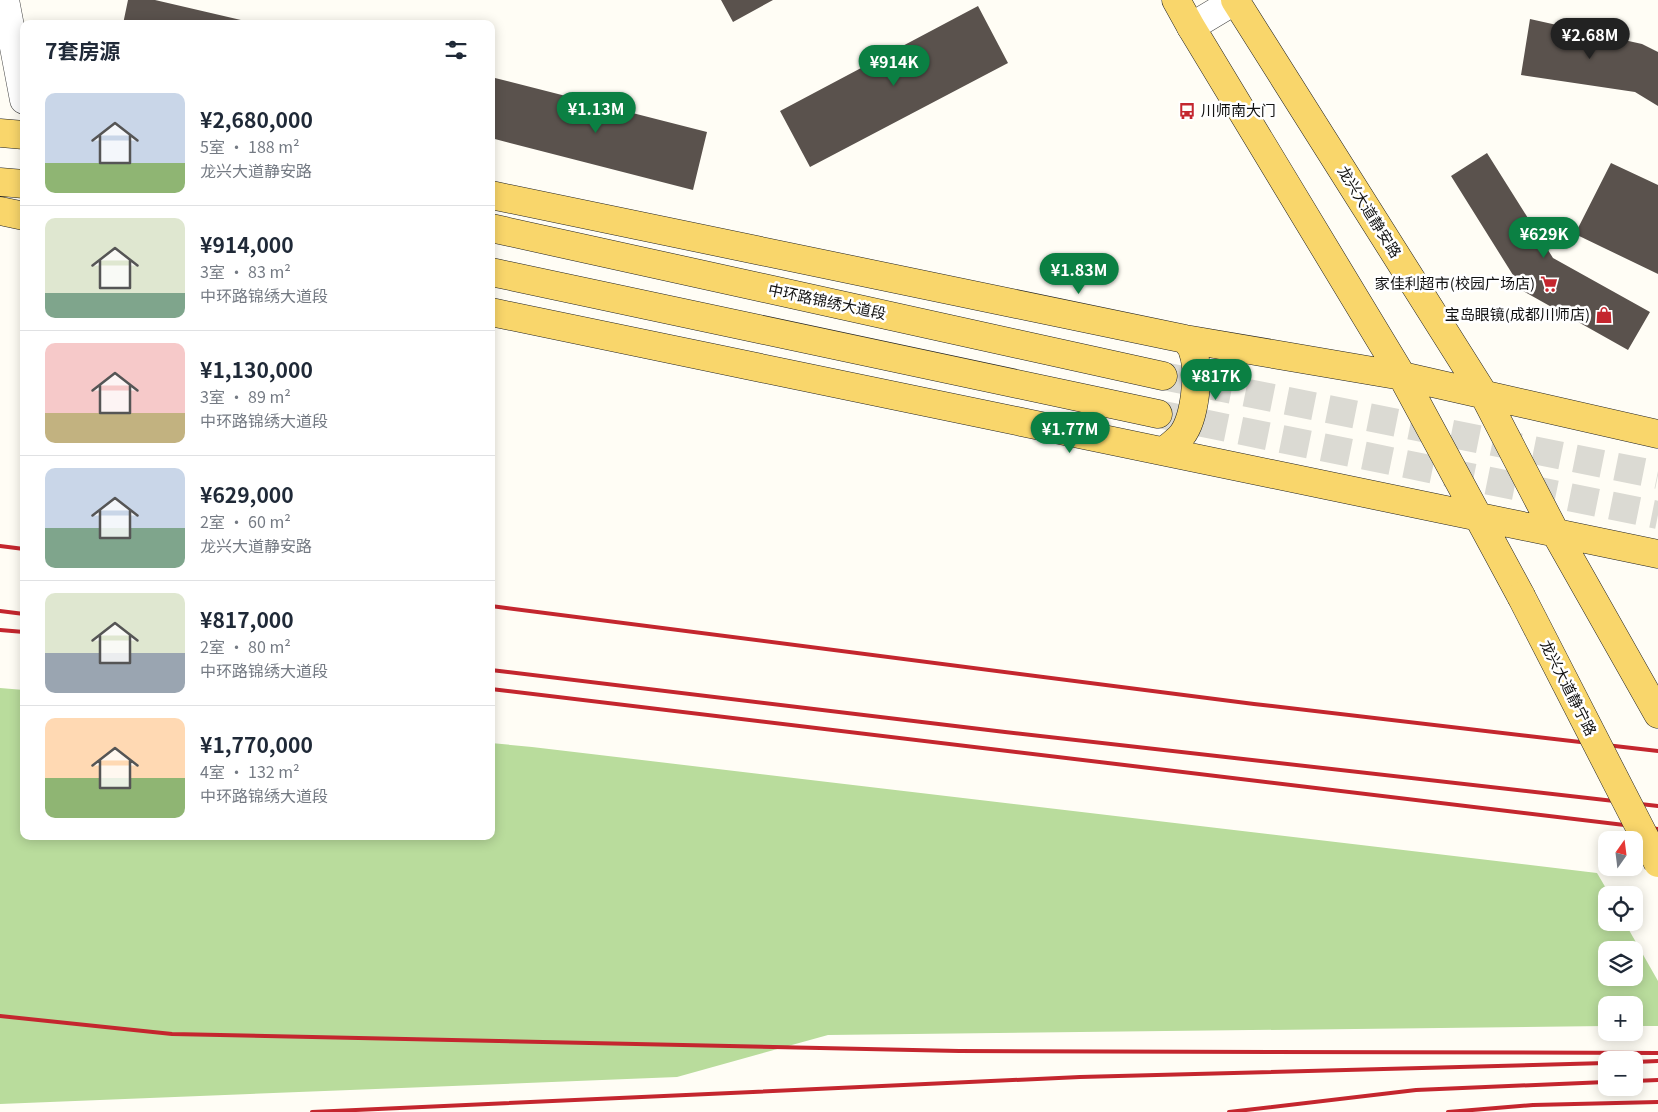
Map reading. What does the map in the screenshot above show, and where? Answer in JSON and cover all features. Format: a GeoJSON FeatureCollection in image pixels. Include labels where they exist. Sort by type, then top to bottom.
{"type":"FeatureCollection","features":[{"type":"Feature","properties":{"kind":"main road"},"geometry":{"type":"LineString","coordinates":[[1176,0],[1402,376],[1476,515]]}},
{"type":"Feature","properties":{"kind":"main road","name":"龙兴大道静安路"},"geometry":{"type":"LineString","coordinates":[[1236,0],[1484,393],[1555,532]]}},
{"type":"Feature","properties":{"kind":"main road"},"geometry":{"type":"LineString","coordinates":[[0,133],[20,135]]}},
{"type":"Feature","properties":{"kind":"main road"},"geometry":{"type":"LineString","coordinates":[[0,182],[20,184]]}},
{"type":"Feature","properties":{"kind":"main road"},"geometry":{"type":"LineString","coordinates":[[495,196],[1185,339],[1402,376],[1484,393],[1658,434]]}},
{"type":"Feature","properties":{"kind":"main road"},"geometry":{"type":"LineString","coordinates":[[0,211],[20,215]]}},
{"type":"Feature","properties":{"kind":"main road","name":"中环路锦绣大道段"},"geometry":{"type":"LineString","coordinates":[[495,229],[1163,376]]}},
{"type":"Feature","properties":{"kind":"main road"},"geometry":{"type":"LineString","coordinates":[[495,273],[1158,414]]}},
{"type":"Feature","properties":{"kind":"main road"},"geometry":{"type":"LineString","coordinates":[[495,313],[1658,554]]}},
{"type":"Feature","properties":{"kind":"main road"},"geometry":{"type":"LineString","coordinates":[[1164,451],[1182,434],[1191,413],[1195,396],[1196,374],[1193,351],[1185,339]]}},
{"type":"Feature","properties":{"kind":"main road","name":"龙兴大道静宁路"},"geometry":{"type":"LineString","coordinates":[[1476,515],[1658,862]]}},
{"type":"Feature","properties":{"kind":"main road"},"geometry":{"type":"LineString","coordinates":[[1555,532],[1658,714]]}},
{"type":"Feature","properties":{"kind":"street"},"geometry":{"type":"LineString","coordinates":[[5,0],[20,79]]}},
{"type":"Feature","properties":{"kind":"street"},"geometry":{"type":"LineString","coordinates":[[1191,27],[1236,0]]}},
{"type":"Feature","properties":{"kind":"green space"},"geometry":{"type":"Polygon","coordinates":[[[0,688],[20,690],[20,840],[495,840],[495,743],[1597,873],[1605,886],[1598,886],[1598,931],[1630,931],[1635,941],[1598,941],[1598,986],[1643,986],[1643,955],[1658,981],[1658,1026],[1643,1026],[1643,996],[1598,996],[1598,1026],[828,1035],[677,1077],[0,1104],[0,688]]]}},
{"type":"Feature","properties":{"kind":"building"},"geometry":{"type":"Polygon","coordinates":[[[128,0],[155,0],[241,20],[124,20],[128,0]]]}},
{"type":"Feature","properties":{"kind":"building"},"geometry":{"type":"Polygon","coordinates":[[[721,0],[773,0],[733,22],[721,0]]]}},
{"type":"Feature","properties":{"kind":"building"},"geometry":{"type":"Polygon","coordinates":[[[978,6],[1008,63],[810,167],[780,111],[978,6]]]}},
{"type":"Feature","properties":{"kind":"building"},"geometry":{"type":"Polygon","coordinates":[[[1530,19],[1642,44],[1658,52],[1658,106],[1635,92],[1521,75],[1530,19]]]}},
{"type":"Feature","properties":{"kind":"building"},"geometry":{"type":"Polygon","coordinates":[[[495,78],[707,132],[693,190],[495,139],[495,78]]]}},
{"type":"Feature","properties":{"kind":"building"},"geometry":{"type":"Polygon","coordinates":[[[1487,153],[1553,258],[1650,312],[1628,350],[1523,291],[1451,176],[1487,153]]]}},
{"type":"Feature","properties":{"kind":"building"},"geometry":{"type":"Polygon","coordinates":[[[1611,163],[1658,185],[1658,274],[1575,234],[1611,163]]]}},
{"type":"Feature","properties":{"kind":"tunnel"},"geometry":{"type":"LineString","coordinates":[[1163,376],[1658,475]]}},
{"type":"Feature","properties":{"kind":"tunnel"},"geometry":{"type":"LineString","coordinates":[[1158,414],[1658,515]]}},
{"type":"Feature","properties":{"kind":"railway"},"geometry":{"type":"LineString","coordinates":[[0,546],[20,548]]}},
{"type":"Feature","properties":{"kind":"railway"},"geometry":{"type":"LineString","coordinates":[[495,607],[1254,704],[1658,751]]}},
{"type":"Feature","properties":{"kind":"railway"},"geometry":{"type":"LineString","coordinates":[[0,611],[20,614]]}},
{"type":"Feature","properties":{"kind":"railway"},"geometry":{"type":"LineString","coordinates":[[0,630],[20,632]]}},
{"type":"Feature","properties":{"kind":"railway"},"geometry":{"type":"LineString","coordinates":[[495,670],[1005,732],[1658,806]]}},
{"type":"Feature","properties":{"kind":"railway"},"geometry":{"type":"LineString","coordinates":[[495,689],[1658,829]]}},
{"type":"Feature","properties":{"kind":"railway"},"geometry":{"type":"LineString","coordinates":[[0,1016],[172,1034],[959,1051],[1658,1053]]}},
{"type":"Feature","properties":{"kind":"railway"},"geometry":{"type":"LineString","coordinates":[[1643,1062],[1658,1061]]}},
{"type":"Feature","properties":{"kind":"railway"},"geometry":{"type":"LineString","coordinates":[[312,1112],[1080,1077],[1598,1063]]}},
{"type":"Feature","properties":{"kind":"railway"},"geometry":{"type":"LineString","coordinates":[[1643,1081],[1658,1080]]}},
{"type":"Feature","properties":{"kind":"railway"},"geometry":{"type":"LineString","coordinates":[[1229,1112],[1416,1090],[1598,1082]]}},
{"type":"Feature","properties":{"kind":"railway"},"geometry":{"type":"LineString","coordinates":[[1448,1112],[1533,1105],[1658,1102]]}},
{"type":"Feature","properties":{"kind":"place","name":"川师南大门"},"geometry":{"type":"Point","coordinates":[1187,111]}},
{"type":"Feature","properties":{"kind":"place","name":"家佳利超市(校园广场店)"},"geometry":{"type":"Point","coordinates":[1549,284]}},
{"type":"Feature","properties":{"kind":"place","name":"宝岛眼镜(成都川师店)"},"geometry":{"type":"Point","coordinates":[1604,315]}}]}
